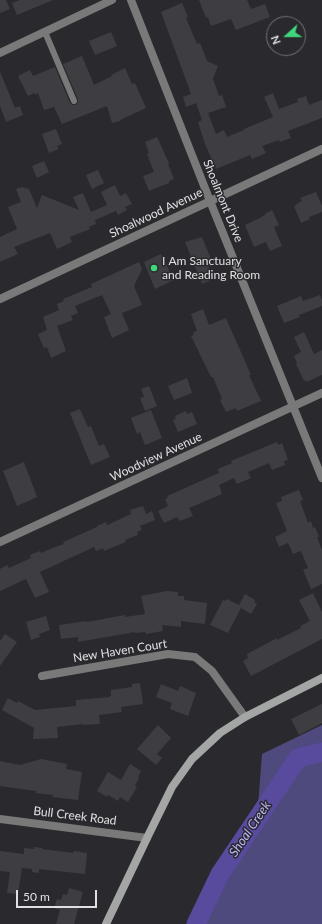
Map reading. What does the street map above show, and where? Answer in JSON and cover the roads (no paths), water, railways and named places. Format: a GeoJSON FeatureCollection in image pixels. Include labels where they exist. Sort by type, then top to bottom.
{"type":"FeatureCollection","features":[{"type":"Feature","properties":{"kind":"street"},"geometry":{"type":"LineString","coordinates":[[0,54],[112,0]]}},
{"type":"Feature","properties":{"kind":"street","name":"Shoalmont Drive"},"geometry":{"type":"LineString","coordinates":[[131,0],[210,201],[322,478]]}},
{"type":"Feature","properties":{"kind":"street","name":"Shoalwood Avenue"},"geometry":{"type":"LineString","coordinates":[[0,299],[322,149]]}},
{"type":"Feature","properties":{"kind":"street","name":"Woodview Avenue"},"geometry":{"type":"LineString","coordinates":[[0,542],[322,393]]}},
{"type":"Feature","properties":{"kind":"street","name":"New Haven Court"},"geometry":{"type":"LineString","coordinates":[[42,676],[168,654],[195,657],[212,671],[245,717]]}},
{"type":"Feature","properties":{"kind":"street"},"geometry":{"type":"LineString","coordinates":[[106,924],[172,787],[192,759],[220,733],[245,717],[322,678]]}},
{"type":"Feature","properties":{"kind":"street","name":"Bull Creek Road"},"geometry":{"type":"LineString","coordinates":[[0,819],[147,838]]}},
{"type":"Feature","properties":{"kind":"lane"},"geometry":{"type":"LineString","coordinates":[[45,32],[74,101]]}},
{"type":"Feature","properties":{"kind":"waterway","name":"Shoal Creek"},"geometry":{"type":"LineString","coordinates":[[196,924],[220,874],[298,758],[322,752]]}},
{"type":"Feature","properties":{"kind":"place","name":"I Am Sanctuary and Reading Room"},"geometry":{"type":"Point","coordinates":[154,268]}}]}
